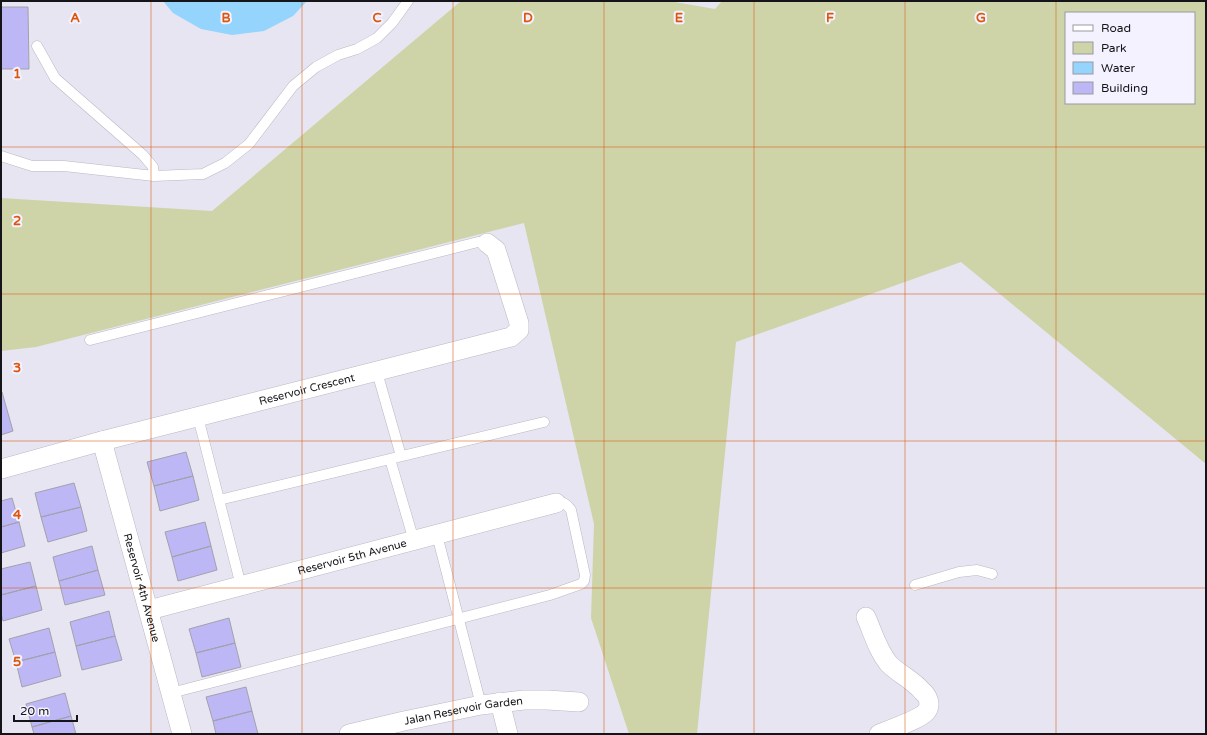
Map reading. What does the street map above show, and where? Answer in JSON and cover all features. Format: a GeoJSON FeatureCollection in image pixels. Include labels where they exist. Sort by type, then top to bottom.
{"type":"FeatureCollection","features":[{"type":"Feature","properties":{"kind":"street","name":"Reservoir Crescent"},"geometry":{"type":"LineString","coordinates":[[1,469],[102,441],[511,337],[519,330],[519,323],[496,250],[488,243]]}},
{"type":"Feature","properties":{"kind":"street","name":"Reservoir 4th Avenue"},"geometry":{"type":"LineString","coordinates":[[102,441],[182,734]]}},
{"type":"Feature","properties":{"kind":"street","name":"Reservoir 5th Avenue"},"geometry":{"type":"LineString","coordinates":[[148,610],[556,503]]}},
{"type":"Feature","properties":{"kind":"street"},"geometry":{"type":"LineString","coordinates":[[866,618],[881,654],[890,665],[922,691],[928,698],[929,707],[926,713],[907,730],[879,734]]}},
{"type":"Feature","properties":{"kind":"street","name":"Jalan Reservoir Garden"},"geometry":{"type":"LineString","coordinates":[[349,734],[404,721],[500,702],[547,700],[578,702]]}},
{"type":"Feature","properties":{"kind":"street"},"geometry":{"type":"LineString","coordinates":[[500,702],[508,734]]}},
{"type":"Feature","properties":{"kind":"lane"},"geometry":{"type":"LineString","coordinates":[[1,156],[32,166],[64,166],[154,176],[203,174],[226,163],[249,144],[294,86],[316,66],[338,55],[358,49],[377,38],[392,23],[408,1]]}},
{"type":"Feature","properties":{"kind":"lane"},"geometry":{"type":"LineString","coordinates":[[37,46],[55,78],[143,155],[153,167],[154,176]]}},
{"type":"Feature","properties":{"kind":"lane"},"geometry":{"type":"LineString","coordinates":[[90,340],[478,242],[488,243]]}},
{"type":"Feature","properties":{"kind":"lane"},"geometry":{"type":"LineString","coordinates":[[377,372],[401,456]]}},
{"type":"Feature","properties":{"kind":"lane"},"geometry":{"type":"LineString","coordinates":[[198,417],[241,586]]}},
{"type":"Feature","properties":{"kind":"lane"},"geometry":{"type":"LineString","coordinates":[[219,500],[544,422]]}},
{"type":"Feature","properties":{"kind":"lane"},"geometry":{"type":"LineString","coordinates":[[390,459],[414,541]]}},
{"type":"Feature","properties":{"kind":"lane"},"geometry":{"type":"LineString","coordinates":[[171,693],[577,586],[584,581],[585,575],[570,510],[567,505],[562,502],[555,502],[556,503]]}},
{"type":"Feature","properties":{"kind":"lane"},"geometry":{"type":"LineString","coordinates":[[437,535],[481,705]]}},
{"type":"Feature","properties":{"kind":"lane"},"geometry":{"type":"LineString","coordinates":[[915,585],[959,572],[977,570],[992,574]]}},
{"type":"Feature","properties":{"kind":"green space"},"geometry":{"type":"Polygon","coordinates":[[[461,1],[669,1],[715,9],[722,1],[1206,1],[1206,464],[961,262],[736,342],[697,734],[629,734],[591,618],[594,524],[524,223],[36,347],[1,351],[1,198],[212,211],[461,1]]]}},
{"type":"Feature","properties":{"kind":"water"},"geometry":{"type":"Polygon","coordinates":[[[163,1],[307,1],[293,16],[264,31],[232,35],[201,29],[173,13],[163,1]]]}},
{"type":"Feature","properties":{"kind":"building"},"geometry":{"type":"Polygon","coordinates":[[[1,7],[28,7],[29,69],[1,69],[1,7]]]}},
{"type":"Feature","properties":{"kind":"building"},"geometry":{"type":"Polygon","coordinates":[[[1,392],[13,431],[1,435],[1,392]]]}},
{"type":"Feature","properties":{"kind":"building"},"geometry":{"type":"Polygon","coordinates":[[[186,452],[193,476],[154,486],[147,462],[186,452]]]}},
{"type":"Feature","properties":{"kind":"building"},"geometry":{"type":"Polygon","coordinates":[[[193,476],[199,500],[160,511],[154,486],[193,476]]]}},
{"type":"Feature","properties":{"kind":"building"},"geometry":{"type":"Polygon","coordinates":[[[74,483],[81,507],[41,517],[35,493],[74,483]]]}},
{"type":"Feature","properties":{"kind":"building"},"geometry":{"type":"Polygon","coordinates":[[[12,498],[19,522],[1,527],[1,501],[12,498]]]}},
{"type":"Feature","properties":{"kind":"building"},"geometry":{"type":"Polygon","coordinates":[[[81,507],[87,531],[48,542],[41,517],[81,507]]]}},
{"type":"Feature","properties":{"kind":"building"},"geometry":{"type":"Polygon","coordinates":[[[19,522],[25,546],[1,553],[1,527],[19,522]]]}},
{"type":"Feature","properties":{"kind":"building"},"geometry":{"type":"Polygon","coordinates":[[[205,522],[211,546],[172,557],[165,532],[205,522]]]}},
{"type":"Feature","properties":{"kind":"building"},"geometry":{"type":"Polygon","coordinates":[[[92,546],[98,570],[59,581],[53,557],[92,546]]]}},
{"type":"Feature","properties":{"kind":"building"},"geometry":{"type":"Polygon","coordinates":[[[211,546],[217,570],[178,581],[172,557],[211,546]]]}},
{"type":"Feature","properties":{"kind":"building"},"geometry":{"type":"Polygon","coordinates":[[[30,562],[36,586],[1,595],[1,569],[30,562]]]}},
{"type":"Feature","properties":{"kind":"building"},"geometry":{"type":"Polygon","coordinates":[[[98,570],[105,595],[65,605],[59,581],[98,570]]]}},
{"type":"Feature","properties":{"kind":"building"},"geometry":{"type":"Polygon","coordinates":[[[36,586],[42,610],[3,621],[1,614],[1,595],[36,586]]]}},
{"type":"Feature","properties":{"kind":"building"},"geometry":{"type":"Polygon","coordinates":[[[109,611],[115,636],[76,646],[70,622],[109,611]]]}},
{"type":"Feature","properties":{"kind":"building"},"geometry":{"type":"Polygon","coordinates":[[[229,618],[235,643],[196,653],[189,629],[229,618]]]}},
{"type":"Feature","properties":{"kind":"building"},"geometry":{"type":"Polygon","coordinates":[[[49,628],[55,652],[16,662],[9,639],[49,628]]]}},
{"type":"Feature","properties":{"kind":"building"},"geometry":{"type":"Polygon","coordinates":[[[115,636],[122,660],[82,670],[76,646],[115,636]]]}},
{"type":"Feature","properties":{"kind":"building"},"geometry":{"type":"Polygon","coordinates":[[[235,643],[241,667],[202,677],[196,653],[235,643]]]}},
{"type":"Feature","properties":{"kind":"building"},"geometry":{"type":"Polygon","coordinates":[[[55,652],[61,676],[22,687],[16,662],[55,652]]]}},
{"type":"Feature","properties":{"kind":"building"},"geometry":{"type":"Polygon","coordinates":[[[246,687],[252,711],[213,721],[206,697],[246,687]]]}},
{"type":"Feature","properties":{"kind":"building"},"geometry":{"type":"Polygon","coordinates":[[[65,693],[71,716],[32,727],[26,704],[65,693]]]}},
{"type":"Feature","properties":{"kind":"building"},"geometry":{"type":"Polygon","coordinates":[[[252,711],[258,734],[216,734],[213,721],[252,711]]]}},
{"type":"Feature","properties":{"kind":"building"},"geometry":{"type":"Polygon","coordinates":[[[71,716],[76,734],[34,734],[32,727],[71,716]]]}}]}
